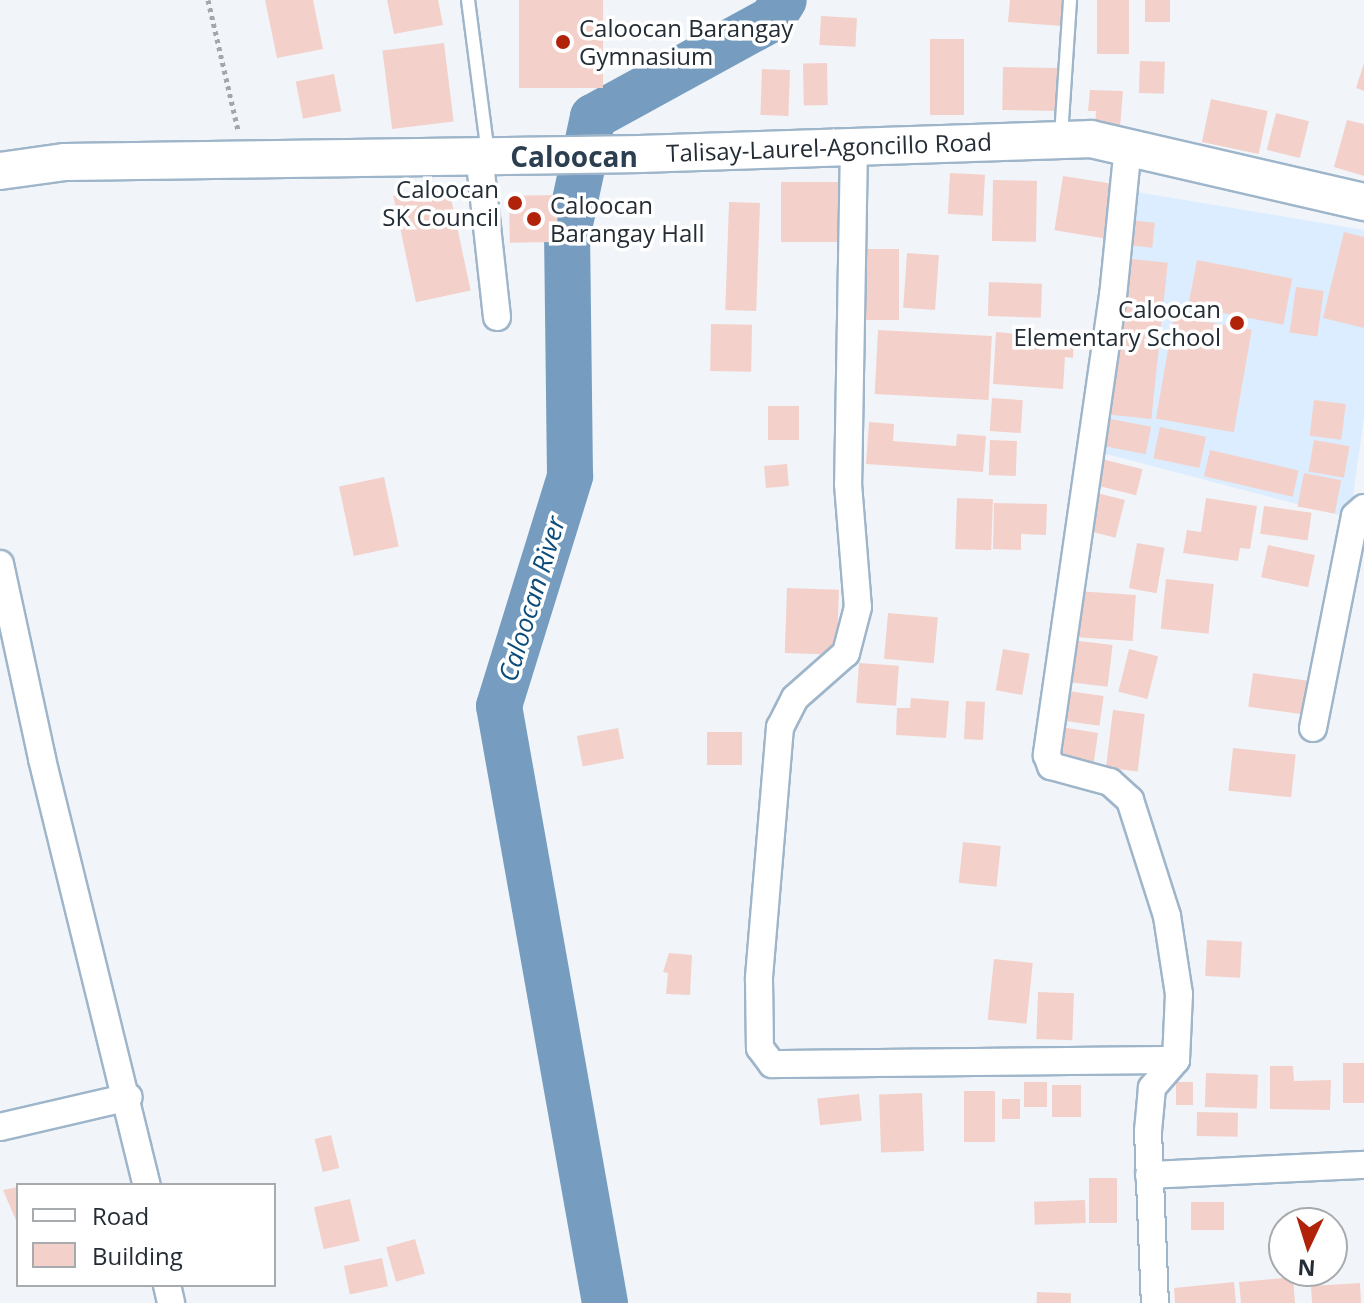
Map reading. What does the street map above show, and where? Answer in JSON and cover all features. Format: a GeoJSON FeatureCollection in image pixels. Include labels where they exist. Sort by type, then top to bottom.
{"type":"FeatureCollection","features":[{"type":"Feature","properties":{"kind":"main road","name":"Talisay-Laurel-Agoncillo Road"},"geometry":{"type":"LineString","coordinates":[[0,171],[65,162],[642,154],[1061,139],[1128,146],[1364,202]]}},
{"type":"Feature","properties":{"kind":"street"},"geometry":{"type":"LineString","coordinates":[[854,146],[848,484],[858,607],[846,653],[795,698],[780,727],[759,979],[760,1048],[772,1064],[1176,1060]]}},
{"type":"Feature","properties":{"kind":"street"},"geometry":{"type":"LineString","coordinates":[[1128,146],[1113,295],[1047,755],[1051,766],[1110,782],[1130,800],[1167,916],[1179,994],[1176,1060],[1152,1088],[1149,1175],[1155,1303]]}},
{"type":"Feature","properties":{"kind":"street"},"geometry":{"type":"LineString","coordinates":[[483,154],[497,317]]}},
{"type":"Feature","properties":{"kind":"street"},"geometry":{"type":"LineString","coordinates":[[1313,728],[1355,516],[1364,508]]}},
{"type":"Feature","properties":{"kind":"street"},"geometry":{"type":"LineString","coordinates":[[0,564],[42,759],[129,1097],[147,1183]]}},
{"type":"Feature","properties":{"kind":"street"},"geometry":{"type":"LineString","coordinates":[[0,1127],[129,1097]]}},
{"type":"Feature","properties":{"kind":"street"},"geometry":{"type":"LineString","coordinates":[[1149,1175],[1364,1165]]}},
{"type":"Feature","properties":{"kind":"lane"},"geometry":{"type":"LineString","coordinates":[[468,0],[483,154]]}},
{"type":"Feature","properties":{"kind":"lane"},"geometry":{"type":"LineString","coordinates":[[1061,139],[1070,0]]}},
{"type":"Feature","properties":{"kind":"path"},"geometry":{"type":"LineString","coordinates":[[208,0],[244,159]]}},
{"type":"Feature","properties":{"kind":"shaded area","name":"Caloocan Elementary School"},"geometry":{"type":"Polygon","coordinates":[[[1131,191],[1364,230],[1364,417],[1350,518],[1091,450],[1131,191]]]}},
{"type":"Feature","properties":{"kind":"building"},"geometry":{"type":"Polygon","coordinates":[[[265,0],[313,0],[323,49],[277,58],[265,0]]]}},
{"type":"Feature","properties":{"kind":"building"},"geometry":{"type":"Polygon","coordinates":[[[387,0],[438,0],[443,25],[394,34],[387,0]]]}},
{"type":"Feature","properties":{"kind":"building","name":"Caloocan Barangay Gymnasium"},"geometry":{"type":"Polygon","coordinates":[[[519,0],[603,0],[603,88],[519,88],[519,0]]]}},
{"type":"Feature","properties":{"kind":"building"},"geometry":{"type":"Polygon","coordinates":[[[1010,0],[1063,0],[1061,26],[1008,22],[1010,0]]]}},
{"type":"Feature","properties":{"kind":"building"},"geometry":{"type":"Polygon","coordinates":[[[1097,0],[1129,0],[1129,54],[1097,54],[1097,0]]]}},
{"type":"Feature","properties":{"kind":"building"},"geometry":{"type":"Polygon","coordinates":[[[1145,0],[1170,0],[1170,22],[1145,22],[1145,0]]]}},
{"type":"Feature","properties":{"kind":"building"},"geometry":{"type":"Polygon","coordinates":[[[821,16],[857,18],[855,47],[819,45],[821,16]]]}},
{"type":"Feature","properties":{"kind":"building"},"geometry":{"type":"Polygon","coordinates":[[[930,39],[964,39],[964,115],[930,115],[930,39]]]}},
{"type":"Feature","properties":{"kind":"building"},"geometry":{"type":"Polygon","coordinates":[[[444,43],[454,121],[392,129],[382,51],[444,43]]]}},
{"type":"Feature","properties":{"kind":"building"},"geometry":{"type":"Polygon","coordinates":[[[1140,61],[1165,62],[1164,94],[1139,93],[1140,61]]]}},
{"type":"Feature","properties":{"kind":"building"},"geometry":{"type":"Polygon","coordinates":[[[803,63],[827,63],[828,105],[804,105],[803,63]]]}},
{"type":"Feature","properties":{"kind":"building"},"geometry":{"type":"Polygon","coordinates":[[[1364,63],[1364,91],[1356,88],[1364,63]]]}},
{"type":"Feature","properties":{"kind":"building"},"geometry":{"type":"Polygon","coordinates":[[[1003,67],[1060,68],[1059,111],[1002,110],[1003,67]]]}},
{"type":"Feature","properties":{"kind":"building"},"geometry":{"type":"Polygon","coordinates":[[[762,69],[790,70],[788,116],[760,115],[762,69]]]}},
{"type":"Feature","properties":{"kind":"building"},"geometry":{"type":"Polygon","coordinates":[[[334,74],[341,111],[303,119],[296,81],[334,74]]]}},
{"type":"Feature","properties":{"kind":"building"},"geometry":{"type":"Polygon","coordinates":[[[1090,90],[1123,91],[1120,127],[1095,126],[1096,111],[1088,111],[1090,90]]]}},
{"type":"Feature","properties":{"kind":"building"},"geometry":{"type":"Polygon","coordinates":[[[1211,99],[1268,111],[1259,154],[1202,142],[1211,99]]]}},
{"type":"Feature","properties":{"kind":"building"},"geometry":{"type":"Polygon","coordinates":[[[1276,113],[1309,121],[1300,158],[1267,150],[1276,113]]]}},
{"type":"Feature","properties":{"kind":"building"},"geometry":{"type":"Polygon","coordinates":[[[1347,120],[1364,124],[1364,176],[1334,167],[1347,120]]]}},
{"type":"Feature","properties":{"kind":"building"},"geometry":{"type":"Polygon","coordinates":[[[950,173],[985,175],[983,216],[948,214],[950,173]]]}},
{"type":"Feature","properties":{"kind":"building"},"geometry":{"type":"Polygon","coordinates":[[[1063,176],[1112,184],[1104,238],[1054,230],[1063,176]]]}},
{"type":"Feature","properties":{"kind":"building"},"geometry":{"type":"Polygon","coordinates":[[[993,180],[1037,181],[1036,242],[992,241],[993,180]]]}},
{"type":"Feature","properties":{"kind":"building"},"geometry":{"type":"Polygon","coordinates":[[[781,182],[842,182],[842,242],[781,242],[781,182]]]}},
{"type":"Feature","properties":{"kind":"building"},"geometry":{"type":"Polygon","coordinates":[[[448,184],[471,291],[416,302],[393,196],[448,184]]]}},
{"type":"Feature","properties":{"kind":"building","name":"Caloocan Barangay Hall"},"geometry":{"type":"Polygon","coordinates":[[[557,195],[558,242],[510,243],[509,196],[557,195]]]}},
{"type":"Feature","properties":{"kind":"building"},"geometry":{"type":"Polygon","coordinates":[[[729,202],[760,203],[756,311],[725,310],[729,202]]]}},
{"type":"Feature","properties":{"kind":"building"},"geometry":{"type":"Polygon","coordinates":[[[1128,220],[1155,223],[1152,248],[1125,245],[1128,220]]]}},
{"type":"Feature","properties":{"kind":"building"},"geometry":{"type":"Polygon","coordinates":[[[1344,232],[1364,237],[1364,328],[1323,318],[1344,232]]]}},
{"type":"Feature","properties":{"kind":"building"},"geometry":{"type":"Polygon","coordinates":[[[856,249],[899,249],[899,320],[856,320],[856,249]]]}},
{"type":"Feature","properties":{"kind":"building"},"geometry":{"type":"Polygon","coordinates":[[[907,253],[939,255],[935,310],[903,308],[907,253]]]}},
{"type":"Feature","properties":{"kind":"building"},"geometry":{"type":"Polygon","coordinates":[[[1122,258],[1168,263],[1151,419],[1106,414],[1122,258]]]}},
{"type":"Feature","properties":{"kind":"building"},"geometry":{"type":"Polygon","coordinates":[[[1197,260],[1292,279],[1283,325],[1188,306],[1197,260]]]}},
{"type":"Feature","properties":{"kind":"building"},"geometry":{"type":"Polygon","coordinates":[[[989,282],[1042,284],[1041,318],[988,316],[989,282]]]}},
{"type":"Feature","properties":{"kind":"building"},"geometry":{"type":"Polygon","coordinates":[[[1296,287],[1324,291],[1317,336],[1290,333],[1296,287]]]}},
{"type":"Feature","properties":{"kind":"building"},"geometry":{"type":"Polygon","coordinates":[[[1174,316],[1252,330],[1234,432],[1156,418],[1174,316]]]}},
{"type":"Feature","properties":{"kind":"building"},"geometry":{"type":"Polygon","coordinates":[[[711,324],[752,325],[751,372],[710,371],[711,324]]]}},
{"type":"Feature","properties":{"kind":"building"},"geometry":{"type":"Polygon","coordinates":[[[878,330],[992,336],[988,400],[875,394],[878,330]]]}},
{"type":"Feature","properties":{"kind":"building"},"geometry":{"type":"Polygon","coordinates":[[[996,332],[1074,339],[1073,358],[1065,357],[1063,389],[993,384],[996,332]]]}},
{"type":"Feature","properties":{"kind":"building"},"geometry":{"type":"Polygon","coordinates":[[[992,398],[1023,400],[1021,433],[990,431],[992,398]]]}},
{"type":"Feature","properties":{"kind":"building"},"geometry":{"type":"Polygon","coordinates":[[[1314,400],[1346,404],[1341,440],[1310,436],[1314,400]]]}},
{"type":"Feature","properties":{"kind":"building"},"geometry":{"type":"Polygon","coordinates":[[[768,406],[799,406],[799,440],[768,440],[768,406]]]}},
{"type":"Feature","properties":{"kind":"building"},"geometry":{"type":"Polygon","coordinates":[[[1101,417],[1151,427],[1146,454],[1096,444],[1101,417]]]}},
{"type":"Feature","properties":{"kind":"building"},"geometry":{"type":"Polygon","coordinates":[[[869,422],[894,424],[893,441],[956,446],[957,434],[986,436],[983,472],[866,464],[869,422]]]}},
{"type":"Feature","properties":{"kind":"building"},"geometry":{"type":"Polygon","coordinates":[[[1160,427],[1206,437],[1199,468],[1153,458],[1160,427]]]}},
{"type":"Feature","properties":{"kind":"building"},"geometry":{"type":"Polygon","coordinates":[[[990,440],[1017,441],[1016,476],[989,475],[990,440]]]}},
{"type":"Feature","properties":{"kind":"building"},"geometry":{"type":"Polygon","coordinates":[[[1314,440],[1349,446],[1344,478],[1308,472],[1314,440]]]}},
{"type":"Feature","properties":{"kind":"building"},"geometry":{"type":"Polygon","coordinates":[[[1210,450],[1299,470],[1293,497],[1204,476],[1210,450]]]}},
{"type":"Feature","properties":{"kind":"building"},"geometry":{"type":"Polygon","coordinates":[[[1098,458],[1143,469],[1136,495],[1091,484],[1098,458]]]}},
{"type":"Feature","properties":{"kind":"building"},"geometry":{"type":"Polygon","coordinates":[[[787,464],[789,486],[766,488],[764,466],[787,464]]]}},
{"type":"Feature","properties":{"kind":"building"},"geometry":{"type":"Polygon","coordinates":[[[1304,473],[1341,480],[1335,514],[1298,506],[1304,473]]]}},
{"type":"Feature","properties":{"kind":"building"},"geometry":{"type":"Polygon","coordinates":[[[384,477],[399,546],[354,556],[339,487],[384,477]]]}},
{"type":"Feature","properties":{"kind":"building"},"geometry":{"type":"Polygon","coordinates":[[[1089,491],[1125,500],[1115,538],[1080,529],[1089,491]]]}},
{"type":"Feature","properties":{"kind":"building"},"geometry":{"type":"Polygon","coordinates":[[[957,498],[993,499],[991,550],[955,549],[957,498]]]}},
{"type":"Feature","properties":{"kind":"building"},"geometry":{"type":"Polygon","coordinates":[[[1206,498],[1257,506],[1250,549],[1240,548],[1238,561],[1183,553],[1187,530],[1201,532],[1206,498]]]}},
{"type":"Feature","properties":{"kind":"building"},"geometry":{"type":"Polygon","coordinates":[[[994,503],[1047,504],[1046,535],[1021,534],[1021,550],[993,549],[994,503]]]}},
{"type":"Feature","properties":{"kind":"building"},"geometry":{"type":"Polygon","coordinates":[[[1264,506],[1312,513],[1308,540],[1260,534],[1264,506]]]}},
{"type":"Feature","properties":{"kind":"building"},"geometry":{"type":"Polygon","coordinates":[[[1137,543],[1165,548],[1157,593],[1129,588],[1137,543]]]}},
{"type":"Feature","properties":{"kind":"building"},"geometry":{"type":"Polygon","coordinates":[[[1268,545],[1315,555],[1308,587],[1261,577],[1268,545]]]}},
{"type":"Feature","properties":{"kind":"building"},"geometry":{"type":"Polygon","coordinates":[[[1166,579],[1214,584],[1209,634],[1161,629],[1166,579]]]}},
{"type":"Feature","properties":{"kind":"building"},"geometry":{"type":"Polygon","coordinates":[[[787,588],[839,590],[837,655],[785,653],[787,588]]]}},
{"type":"Feature","properties":{"kind":"building"},"geometry":{"type":"Polygon","coordinates":[[[1077,591],[1136,595],[1133,641],[1074,637],[1077,591]]]}},
{"type":"Feature","properties":{"kind":"building"},"geometry":{"type":"Polygon","coordinates":[[[888,613],[938,617],[934,663],[884,659],[888,613]]]}},
{"type":"Feature","properties":{"kind":"building"},"geometry":{"type":"Polygon","coordinates":[[[1071,640],[1113,645],[1108,687],[1066,682],[1071,640]]]}},
{"type":"Feature","properties":{"kind":"building"},"geometry":{"type":"Polygon","coordinates":[[[1003,649],[1030,654],[1022,695],[996,690],[1003,649]]]}},
{"type":"Feature","properties":{"kind":"building"},"geometry":{"type":"Polygon","coordinates":[[[1129,649],[1158,656],[1147,699],[1118,692],[1129,649]]]}},
{"type":"Feature","properties":{"kind":"building"},"geometry":{"type":"Polygon","coordinates":[[[859,663],[899,666],[896,706],[856,703],[859,663]]]}},
{"type":"Feature","properties":{"kind":"building"},"geometry":{"type":"Polygon","coordinates":[[[1253,673],[1312,681],[1308,715],[1248,707],[1253,673]]]}},
{"type":"Feature","properties":{"kind":"building"},"geometry":{"type":"Polygon","coordinates":[[[1068,691],[1104,696],[1099,726],[1064,721],[1068,691]]]}},
{"type":"Feature","properties":{"kind":"building"},"geometry":{"type":"Polygon","coordinates":[[[911,698],[949,701],[946,738],[896,735],[897,708],[910,708],[911,698]]]}},
{"type":"Feature","properties":{"kind":"building"},"geometry":{"type":"Polygon","coordinates":[[[966,701],[985,702],[983,740],[964,739],[966,701]]]}},
{"type":"Feature","properties":{"kind":"building"},"geometry":{"type":"Polygon","coordinates":[[[1113,710],[1145,714],[1138,771],[1106,768],[1113,710]]]}},
{"type":"Feature","properties":{"kind":"building"},"geometry":{"type":"Polygon","coordinates":[[[1061,727],[1098,733],[1093,768],[1068,762],[1050,745],[1061,727]]]}},
{"type":"Feature","properties":{"kind":"building"},"geometry":{"type":"Polygon","coordinates":[[[618,728],[624,758],[583,766],[577,736],[618,728]]]}},
{"type":"Feature","properties":{"kind":"building"},"geometry":{"type":"Polygon","coordinates":[[[707,732],[742,732],[742,765],[707,765],[707,732]]]}},
{"type":"Feature","properties":{"kind":"building"},"geometry":{"type":"Polygon","coordinates":[[[1233,748],[1296,755],[1291,797],[1229,791],[1233,748]]]}},
{"type":"Feature","properties":{"kind":"building"},"geometry":{"type":"Polygon","coordinates":[[[963,842],[1001,846],[997,887],[959,883],[963,842]]]}},
{"type":"Feature","properties":{"kind":"building"},"geometry":{"type":"Polygon","coordinates":[[[1207,940],[1242,942],[1240,978],[1205,976],[1207,940]]]}},
{"type":"Feature","properties":{"kind":"building"},"geometry":{"type":"Polygon","coordinates":[[[669,953],[692,955],[690,995],[666,994],[668,973],[663,972],[669,953]]]}},
{"type":"Feature","properties":{"kind":"building"},"geometry":{"type":"Polygon","coordinates":[[[994,959],[1033,963],[1026,1024],[988,1020],[994,959]]]}},
{"type":"Feature","properties":{"kind":"building"},"geometry":{"type":"Polygon","coordinates":[[[1038,992],[1074,993],[1072,1040],[1036,1039],[1038,992]]]}},
{"type":"Feature","properties":{"kind":"building"},"geometry":{"type":"Polygon","coordinates":[[[1343,1063],[1364,1063],[1364,1103],[1343,1103],[1343,1063]]]}},
{"type":"Feature","properties":{"kind":"building"},"geometry":{"type":"Polygon","coordinates":[[[1270,1066],[1293,1066],[1294,1081],[1331,1080],[1330,1110],[1270,1109],[1270,1066]]]}},
{"type":"Feature","properties":{"kind":"building"},"geometry":{"type":"Polygon","coordinates":[[[1206,1073],[1258,1075],[1257,1109],[1205,1107],[1206,1073]]]}},
{"type":"Feature","properties":{"kind":"building"},"geometry":{"type":"Polygon","coordinates":[[[1024,1082],[1047,1082],[1047,1107],[1024,1107],[1024,1082]]]}},
{"type":"Feature","properties":{"kind":"building"},"geometry":{"type":"Polygon","coordinates":[[[1176,1082],[1193,1082],[1193,1105],[1176,1105],[1176,1082]]]}},
{"type":"Feature","properties":{"kind":"building"},"geometry":{"type":"Polygon","coordinates":[[[1052,1085],[1081,1085],[1081,1117],[1052,1117],[1052,1085]]]}},
{"type":"Feature","properties":{"kind":"building"},"geometry":{"type":"Polygon","coordinates":[[[964,1091],[995,1091],[995,1142],[964,1142],[964,1091]]]}},
{"type":"Feature","properties":{"kind":"building"},"geometry":{"type":"Polygon","coordinates":[[[922,1093],[924,1151],[881,1152],[879,1095],[922,1093]]]}},
{"type":"Feature","properties":{"kind":"building"},"geometry":{"type":"Polygon","coordinates":[[[859,1094],[862,1121],[820,1125],[817,1098],[859,1094]]]}},
{"type":"Feature","properties":{"kind":"building"},"geometry":{"type":"Polygon","coordinates":[[[1002,1099],[1020,1099],[1020,1119],[1002,1119],[1002,1099]]]}},
{"type":"Feature","properties":{"kind":"building"},"geometry":{"type":"Polygon","coordinates":[[[1197,1112],[1238,1113],[1238,1137],[1197,1136],[1197,1112]]]}},
{"type":"Feature","properties":{"kind":"building"},"geometry":{"type":"Polygon","coordinates":[[[331,1135],[339,1168],[323,1172],[315,1139],[331,1135]]]}},
{"type":"Feature","properties":{"kind":"building"},"geometry":{"type":"Polygon","coordinates":[[[1089,1178],[1117,1178],[1117,1223],[1089,1223],[1089,1178]]]}},
{"type":"Feature","properties":{"kind":"building"},"geometry":{"type":"Polygon","coordinates":[[[16,1187],[16,1220],[3,1190],[16,1187]]]}},
{"type":"Feature","properties":{"kind":"building"},"geometry":{"type":"Polygon","coordinates":[[[350,1199],[360,1241],[324,1249],[314,1207],[350,1199]]]}},
{"type":"Feature","properties":{"kind":"building"},"geometry":{"type":"Polygon","coordinates":[[[1085,1200],[1086,1223],[1035,1225],[1034,1202],[1085,1200]]]}},
{"type":"Feature","properties":{"kind":"building"},"geometry":{"type":"Polygon","coordinates":[[[1191,1202],[1224,1202],[1224,1230],[1191,1230],[1191,1202]]]}},
{"type":"Feature","properties":{"kind":"building"},"geometry":{"type":"Polygon","coordinates":[[[415,1239],[425,1274],[396,1282],[386,1247],[415,1239]]]}},
{"type":"Feature","properties":{"kind":"building"},"geometry":{"type":"Polygon","coordinates":[[[382,1258],[388,1286],[350,1294],[344,1266],[382,1258]]]}},
{"type":"Feature","properties":{"kind":"building"},"geometry":{"type":"Polygon","coordinates":[[[1268,1279],[1268,1287],[1294,1287],[1295,1303],[1241,1303],[1239,1282],[1268,1279]]]}},
{"type":"Feature","properties":{"kind":"building"},"geometry":{"type":"Polygon","coordinates":[[[1234,1282],[1236,1303],[1175,1303],[1174,1288],[1234,1282]]]}},
{"type":"Feature","properties":{"kind":"building"},"geometry":{"type":"Polygon","coordinates":[[[1360,1283],[1361,1303],[1312,1303],[1311,1287],[1348,1287],[1348,1284],[1360,1283]]]}},
{"type":"Feature","properties":{"kind":"building"},"geometry":{"type":"Polygon","coordinates":[[[1037,1292],[1071,1293],[1071,1303],[1037,1303],[1037,1292]]]}},
{"type":"Feature","properties":{"kind":"waterway","name":"Caloocan River"},"geometry":{"type":"LineString","coordinates":[[605,1303],[499,706],[570,476],[567,238],[593,117],[772,19],[784,0]]}},
{"type":"Feature","properties":{"kind":"place","name":"Caloocan Barangay Gymnasium"},"geometry":{"type":"Point","coordinates":[563,42]}},
{"type":"Feature","properties":{"kind":"place","name":"Caloocan SK Council"},"geometry":{"type":"Point","coordinates":[515,203]}},
{"type":"Feature","properties":{"kind":"place","name":"Caloocan Barangay Hall"},"geometry":{"type":"Point","coordinates":[534,219]}},
{"type":"Feature","properties":{"kind":"place","name":"Caloocan Elementary School"},"geometry":{"type":"Point","coordinates":[1237,323]}},
{"type":"Feature","properties":{"kind":"district","name":"Caloocan"},"geometry":{"type":"Point","coordinates":[574,156]}}]}
